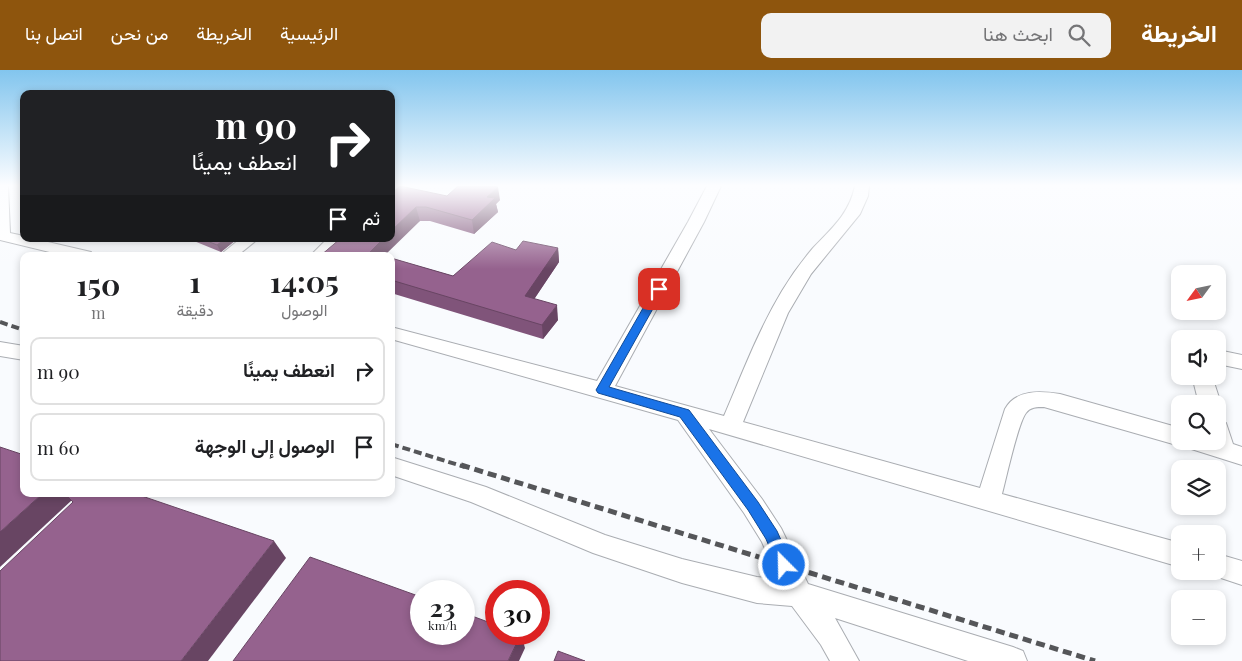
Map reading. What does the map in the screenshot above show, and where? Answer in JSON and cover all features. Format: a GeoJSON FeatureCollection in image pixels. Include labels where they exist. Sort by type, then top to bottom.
{"type":"FeatureCollection","features":[{"type":"Feature","properties":{"kind":"street"},"geometry":{"type":"LineString","coordinates":[[1,214],[1,235],[20,239]]}},
{"type":"Feature","properties":{"kind":"street"},"geometry":{"type":"LineString","coordinates":[[602,390],[700,214]]}},
{"type":"Feature","properties":{"kind":"street"},"geometry":{"type":"LineString","coordinates":[[731,426],[778,314],[807,267],[850,219],[853,214]]}},
{"type":"Feature","properties":{"kind":"street"},"geometry":{"type":"LineString","coordinates":[[35,242],[71,252]]}},
{"type":"Feature","properties":{"kind":"street"},"geometry":{"type":"LineString","coordinates":[[232,252],[246,242]]}},
{"type":"Feature","properties":{"kind":"street"},"geometry":{"type":"LineString","coordinates":[[322,252],[333,242]]}},
{"type":"Feature","properties":{"kind":"street"},"geometry":{"type":"LineString","coordinates":[[395,335],[685,413],[1171,552]]}},
{"type":"Feature","properties":{"kind":"street"},"geometry":{"type":"LineString","coordinates":[[0,349],[20,352]]}},
{"type":"Feature","properties":{"kind":"street"},"geometry":{"type":"LineString","coordinates":[[1226,359],[1242,362]]}},
{"type":"Feature","properties":{"kind":"street"},"geometry":{"type":"LineString","coordinates":[[988,501],[1000,454],[1016,409],[1029,400],[1044,399],[1060,402],[1171,434]]}},
{"type":"Feature","properties":{"kind":"street"},"geometry":{"type":"LineString","coordinates":[[685,413],[772,536],[799,594],[830,635],[845,661]]}},
{"type":"Feature","properties":{"kind":"street"},"geometry":{"type":"LineString","coordinates":[[1226,442],[1233,454]]}},
{"type":"Feature","properties":{"kind":"street"},"geometry":{"type":"LineString","coordinates":[[1221,450],[1233,454]]}},
{"type":"Feature","properties":{"kind":"street"},"geometry":{"type":"LineString","coordinates":[[395,467],[478,494],[602,545],[682,571],[757,590],[799,594],[1013,661]]}},
{"type":"Feature","properties":{"kind":"street"},"geometry":{"type":"LineString","coordinates":[[1226,568],[1242,573]]}},
{"type":"Feature","properties":{"kind":"building"},"geometry":{"type":"Polygon","coordinates":[[[395,214],[409,214],[395,227],[395,214]]]}},
{"type":"Feature","properties":{"kind":"building"},"geometry":{"type":"Polygon","coordinates":[[[449,214],[479,214],[472,220],[449,214]]]}},
{"type":"Feature","properties":{"kind":"building"},"geometry":{"type":"Polygon","coordinates":[[[523,241],[558,248],[525,296],[557,305],[542,325],[395,281],[395,259],[453,276],[492,242],[516,250],[523,241]]]}},
{"type":"Feature","properties":{"kind":"building"},"geometry":{"type":"Polygon","coordinates":[[[210,242],[221,242],[217,245],[210,242]]]}},
{"type":"Feature","properties":{"kind":"building"},"geometry":{"type":"Polygon","coordinates":[[[336,242],[380,242],[370,252],[325,252],[336,242]]]}},
{"type":"Feature","properties":{"kind":"building"},"geometry":{"type":"Polygon","coordinates":[[[0,447],[20,454],[20,497],[39,497],[0,532],[0,447]]]}},
{"type":"Feature","properties":{"kind":"building"},"geometry":{"type":"Polygon","coordinates":[[[68,497],[145,497],[274,541],[181,661],[0,661],[0,571],[73,502],[68,497]]]}},
{"type":"Feature","properties":{"kind":"building"},"geometry":{"type":"Polygon","coordinates":[[[310,557],[410,593],[410,645],[475,645],[475,617],[485,621],[485,645],[516,645],[508,661],[233,661],[310,557]]]}},
{"type":"Feature","properties":{"kind":"building"},"geometry":{"type":"Polygon","coordinates":[[[558,651],[585,661],[554,661],[558,651]]]}},
{"type":"Feature","properties":{"kind":"railway"},"geometry":{"type":"LineString","coordinates":[[0,322],[20,329]]}},
{"type":"Feature","properties":{"kind":"railway"},"geometry":{"type":"LineString","coordinates":[[395,445],[465,467]]}},
{"type":"Feature","properties":{"kind":"railway"},"geometry":{"type":"LineString","coordinates":[[461,465],[1095,661]]}},
{"type":"Feature","properties":{"kind":"route"},"geometry":{"type":"LineString","coordinates":[[659,289],[602,390],[685,413],[753,506],[772,536],[784,565]]}}]}
